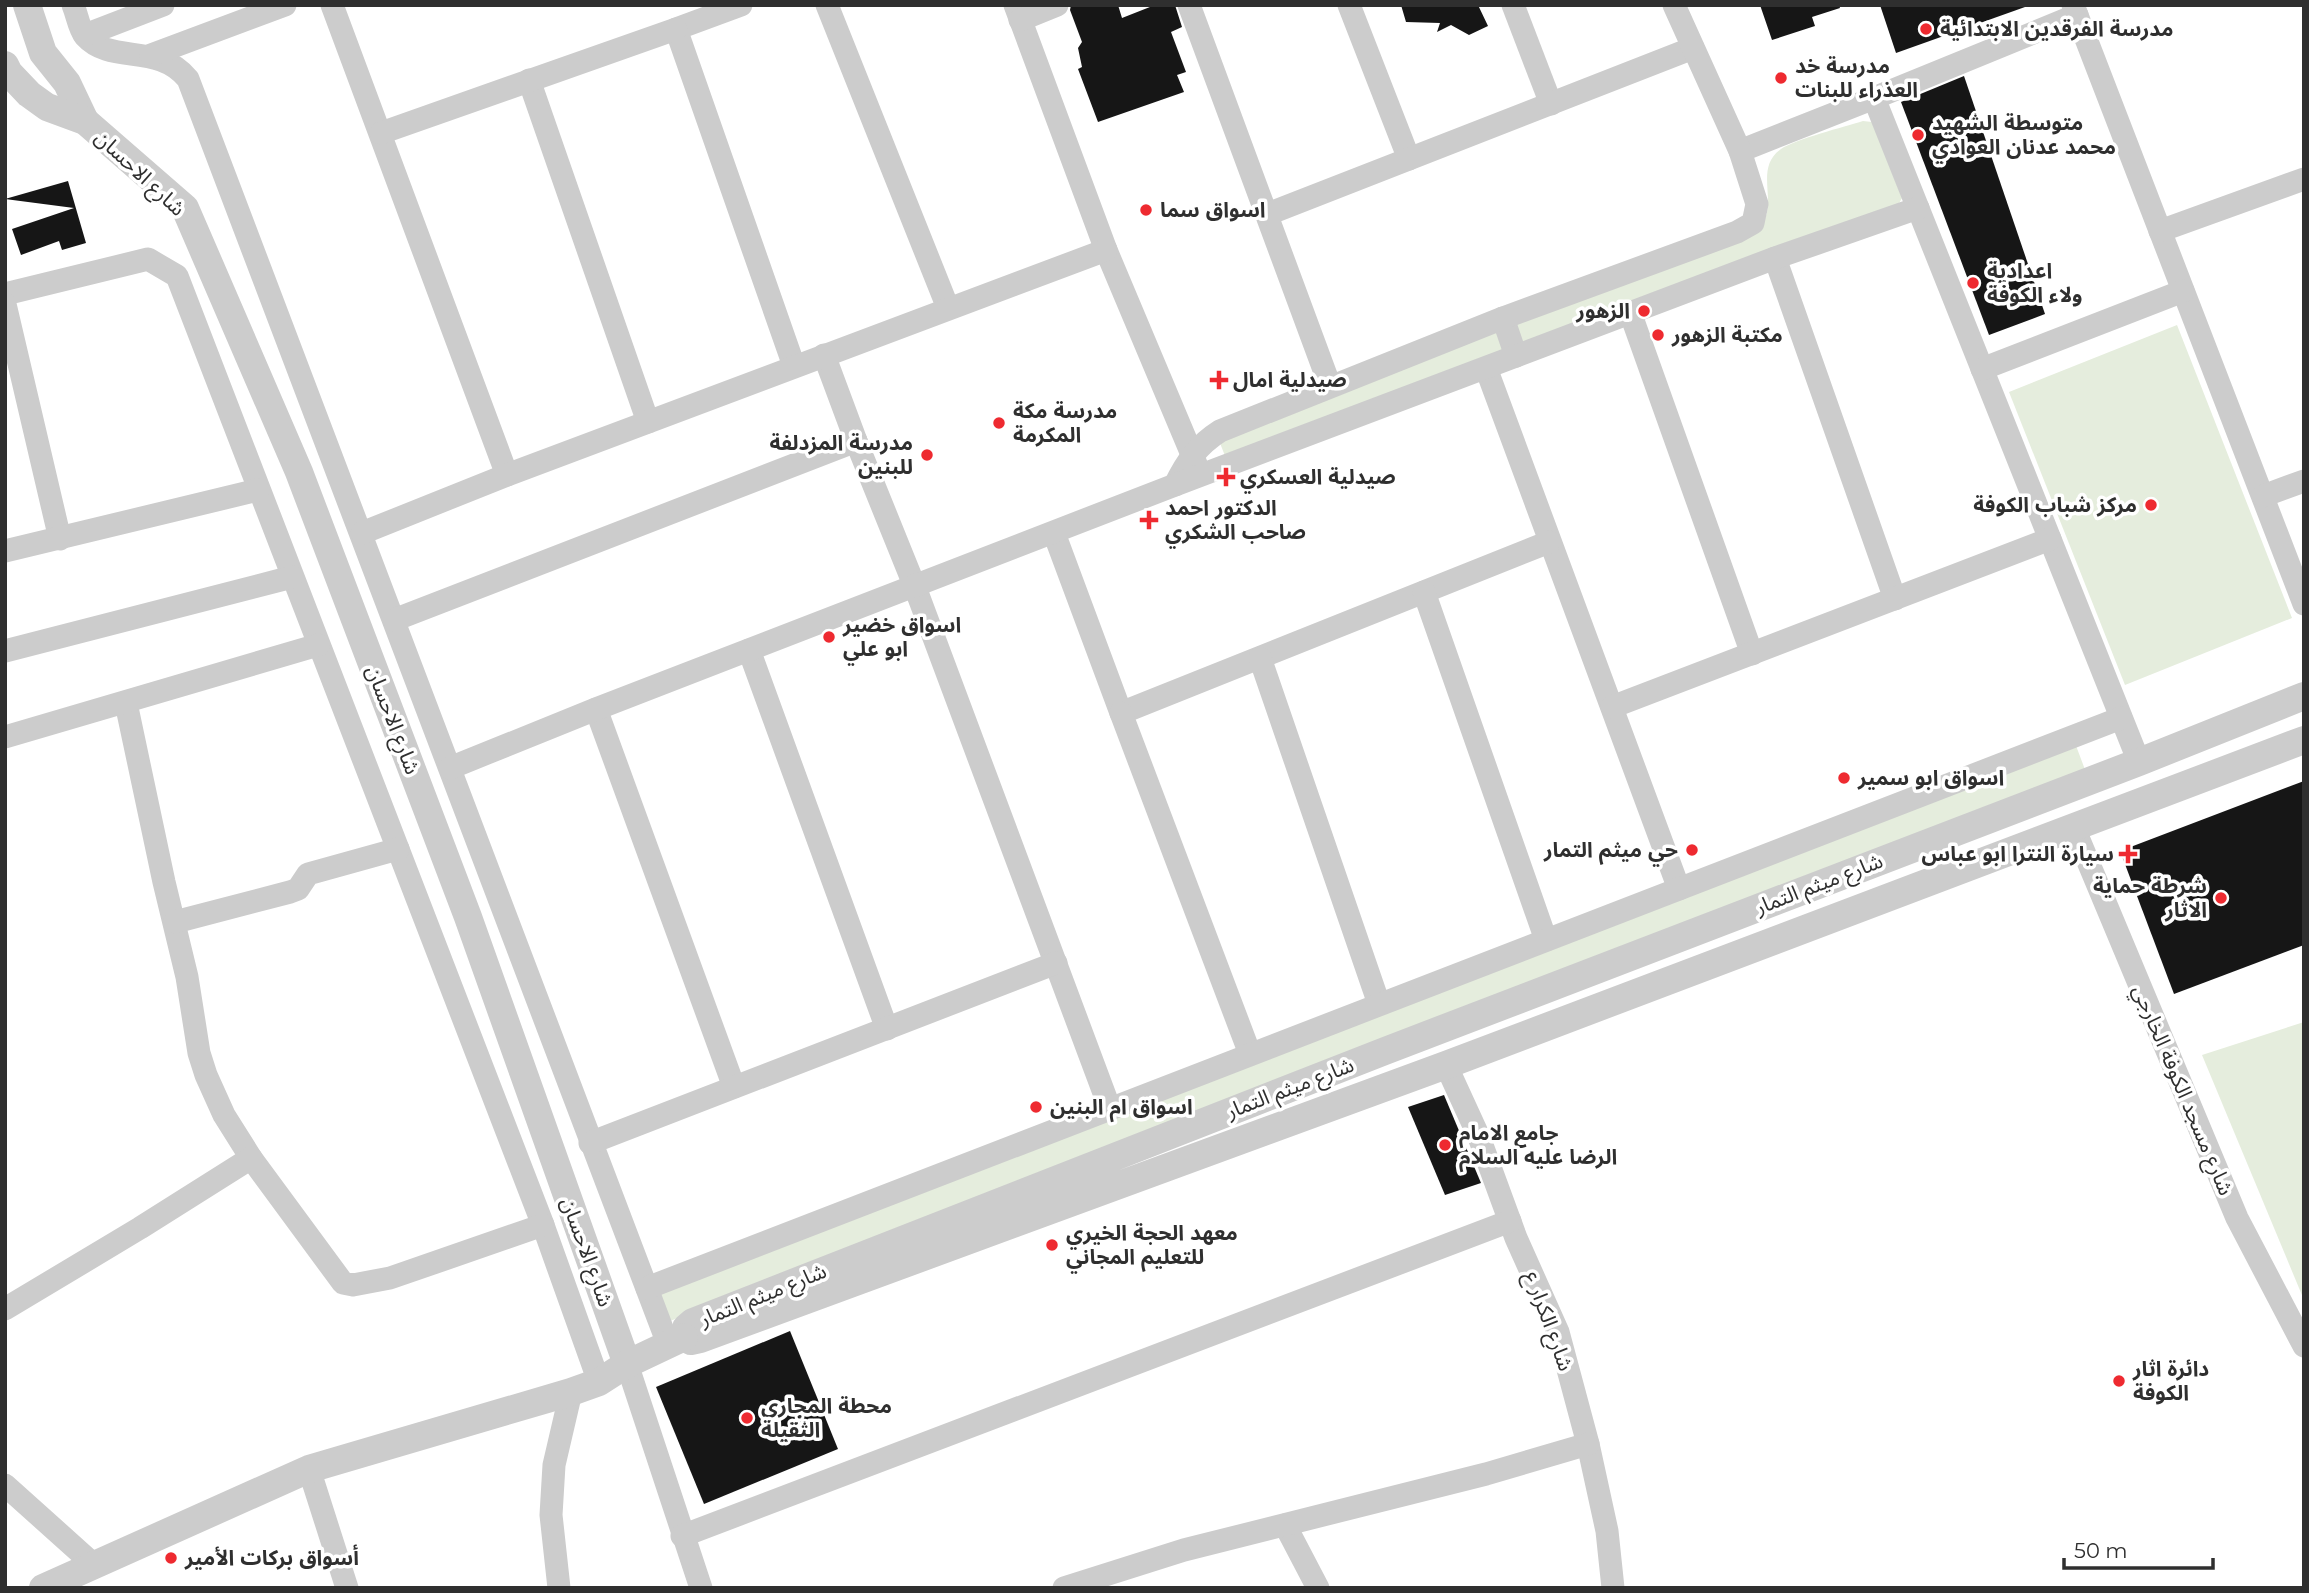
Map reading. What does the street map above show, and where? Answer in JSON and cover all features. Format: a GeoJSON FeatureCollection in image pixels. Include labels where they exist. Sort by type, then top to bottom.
{"type":"FeatureCollection","features":[{"type":"Feature","properties":{"kind":"street","name":"شارع الاحسان"},"geometry":{"type":"LineString","coordinates":[[27,5],[43,53],[67,83],[85,121]]}},
{"type":"Feature","properties":{"kind":"street"},"geometry":{"type":"LineString","coordinates":[[43,1588],[309,1469],[571,1392],[599,1382],[627,1364],[676,1341],[648,1288],[590,1143],[362,533],[188,79],[181,70],[151,55],[112,51],[85,35],[73,5]]}},
{"type":"Feature","properties":{"kind":"street"},"geometry":{"type":"LineString","coordinates":[[85,35],[163,5]]}},
{"type":"Feature","properties":{"kind":"street"},"geometry":{"type":"LineString","coordinates":[[151,55],[285,5]]}},
{"type":"Feature","properties":{"kind":"street"},"geometry":{"type":"LineString","coordinates":[[332,5],[506,475]]}},
{"type":"Feature","properties":{"kind":"street"},"geometry":{"type":"LineString","coordinates":[[381,133],[741,5]]}},
{"type":"Feature","properties":{"kind":"street"},"geometry":{"type":"LineString","coordinates":[[827,5],[948,308]]}},
{"type":"Feature","properties":{"kind":"street"},"geometry":{"type":"LineString","coordinates":[[1057,5],[1018,12],[1106,250],[1197,465]]}},
{"type":"Feature","properties":{"kind":"street"},"geometry":{"type":"LineString","coordinates":[[1189,5],[1330,386]]}},
{"type":"Feature","properties":{"kind":"street"},"geometry":{"type":"LineString","coordinates":[[1349,5],[1409,159]]}},
{"type":"Feature","properties":{"kind":"street"},"geometry":{"type":"LineString","coordinates":[[1513,5],[1551,104]]}},
{"type":"Feature","properties":{"kind":"street"},"geometry":{"type":"LineString","coordinates":[[1197,465],[1203,442],[1220,430],[1503,318],[1737,232],[1753,223],[1757,204],[1740,151],[1674,5]]}},
{"type":"Feature","properties":{"kind":"street"},"geometry":{"type":"LineString","coordinates":[[1740,151],[1874,98],[2075,10],[2304,604]]}},
{"type":"Feature","properties":{"kind":"street"},"geometry":{"type":"LineString","coordinates":[[676,29],[794,366]]}},
{"type":"Feature","properties":{"kind":"street"},"geometry":{"type":"LineString","coordinates":[[1268,214],[1693,48]]}},
{"type":"Feature","properties":{"kind":"street","name":"شارع الاحسان"},"geometry":{"type":"LineString","coordinates":[[6,71],[47,107],[85,121],[185,208],[299,472],[468,917],[627,1364]]}},
{"type":"Feature","properties":{"kind":"street"},"geometry":{"type":"LineString","coordinates":[[529,80],[648,422]]}},
{"type":"Feature","properties":{"kind":"street"},"geometry":{"type":"LineString","coordinates":[[1874,98],[2138,762]]}},
{"type":"Feature","properties":{"kind":"street"},"geometry":{"type":"LineString","coordinates":[[2160,231],[2304,179]]}},
{"type":"Feature","properties":{"kind":"street"},"geometry":{"type":"LineString","coordinates":[[450,768],[1175,485],[1197,465],[1486,368],[1775,258],[1918,208]]}},
{"type":"Feature","properties":{"kind":"street"},"geometry":{"type":"LineString","coordinates":[[362,533],[506,475],[1106,250]]}},
{"type":"Feature","properties":{"kind":"street"},"geometry":{"type":"LineString","coordinates":[[1775,258],[1895,599]]}},
{"type":"Feature","properties":{"kind":"street"},"geometry":{"type":"LineString","coordinates":[[5,294],[148,259],[177,276],[543,1226],[599,1382]]}},
{"type":"Feature","properties":{"kind":"street"},"geometry":{"type":"LineString","coordinates":[[1982,369],[2183,291]]}},
{"type":"Feature","properties":{"kind":"street"},"geometry":{"type":"LineString","coordinates":[[5,304],[60,538]]}},
{"type":"Feature","properties":{"kind":"street"},"geometry":{"type":"LineString","coordinates":[[1630,312],[1752,653]]}},
{"type":"Feature","properties":{"kind":"street"},"geometry":{"type":"LineString","coordinates":[[1503,318],[1516,356]]}},
{"type":"Feature","properties":{"kind":"street"},"geometry":{"type":"LineString","coordinates":[[824,355],[915,587],[1110,1109]]}},
{"type":"Feature","properties":{"kind":"street"},"geometry":{"type":"LineString","coordinates":[[1486,368],[1679,889]]}},
{"type":"Feature","properties":{"kind":"street"},"geometry":{"type":"LineString","coordinates":[[394,620],[856,441]]}},
{"type":"Feature","properties":{"kind":"street"},"geometry":{"type":"LineString","coordinates":[[2263,496],[2304,481]]}},
{"type":"Feature","properties":{"kind":"street"},"geometry":{"type":"LineString","coordinates":[[5,551],[258,490]]}},
{"type":"Feature","properties":{"kind":"street"},"geometry":{"type":"LineString","coordinates":[[1054,533],[1250,1054]]}},
{"type":"Feature","properties":{"kind":"street"},"geometry":{"type":"LineString","coordinates":[[1612,708],[2050,539]]}},
{"type":"Feature","properties":{"kind":"street"},"geometry":{"type":"LineString","coordinates":[[1121,713],[1549,542]]}},
{"type":"Feature","properties":{"kind":"street"},"geometry":{"type":"LineString","coordinates":[[5,651],[292,577]]}},
{"type":"Feature","properties":{"kind":"street"},"geometry":{"type":"LineString","coordinates":[[1424,592],[1546,940]]}},
{"type":"Feature","properties":{"kind":"street"},"geometry":{"type":"LineString","coordinates":[[5,737],[318,645]]}},
{"type":"Feature","properties":{"kind":"street"},"geometry":{"type":"LineString","coordinates":[[749,650],[887,1029]]}},
{"type":"Feature","properties":{"kind":"street"},"geometry":{"type":"LineString","coordinates":[[1260,658],[1379,1004]]}},
{"type":"Feature","properties":{"kind":"street","name":"شارع ميثم التمار"},"geometry":{"type":"LineString","coordinates":[[676,1341],[693,1322],[2304,696]]}},
{"type":"Feature","properties":{"kind":"street"},"geometry":{"type":"LineString","coordinates":[[127,703],[164,882],[187,977],[199,1053],[206,1075],[250,1158],[343,1283],[390,1278],[543,1226]]}},
{"type":"Feature","properties":{"kind":"street"},"geometry":{"type":"LineString","coordinates":[[596,709],[734,1087]]}},
{"type":"Feature","properties":{"kind":"street"},"geometry":{"type":"LineString","coordinates":[[648,1288],[2121,719]]}},
{"type":"Feature","properties":{"kind":"street","name":"شارع ميثم التمار"},"geometry":{"type":"LineString","coordinates":[[676,1341],[700,1339],[1446,1065],[2304,740]]}},
{"type":"Feature","properties":{"kind":"street","name":"شارع مسجد الكوفة الخارجي"},"geometry":{"type":"LineString","coordinates":[[2074,828],[2237,1219],[2304,1346]]}},
{"type":"Feature","properties":{"kind":"street"},"geometry":{"type":"LineString","coordinates":[[175,922],[290,892],[298,889],[308,874],[398,849]]}},
{"type":"Feature","properties":{"kind":"street"},"geometry":{"type":"LineString","coordinates":[[590,1143],[1056,963]]}},
{"type":"Feature","properties":{"kind":"street","name":"شارع الكرار ع"},"geometry":{"type":"LineString","coordinates":[[1446,1065],[1479,1137],[1510,1221],[1558,1332],[1588,1444],[1607,1531],[1613,1588]]}},
{"type":"Feature","properties":{"kind":"street"},"geometry":{"type":"LineString","coordinates":[[5,1309],[250,1158]]}},
{"type":"Feature","properties":{"kind":"street"},"geometry":{"type":"LineString","coordinates":[[682,1536],[1510,1221]]}},
{"type":"Feature","properties":{"kind":"street"},"geometry":{"type":"LineString","coordinates":[[627,1364],[701,1588]]}},
{"type":"Feature","properties":{"kind":"street"},"geometry":{"type":"LineString","coordinates":[[559,1588],[551,1502],[554,1465],[571,1392]]}},
{"type":"Feature","properties":{"kind":"street"},"geometry":{"type":"LineString","coordinates":[[1064,1588],[1184,1550],[1486,1474],[1588,1444]]}},
{"type":"Feature","properties":{"kind":"street"},"geometry":{"type":"LineString","coordinates":[[309,1469],[347,1588]]}},
{"type":"Feature","properties":{"kind":"street"},"geometry":{"type":"LineString","coordinates":[[5,1485],[93,1564]]}},
{"type":"Feature","properties":{"kind":"street"},"geometry":{"type":"LineString","coordinates":[[1285,1525],[1318,1588]]}},
{"type":"Feature","properties":{"kind":"green space"},"geometry":{"type":"Polygon","coordinates":[[[1863,121],[1872,122],[1902,198],[1897,207],[1524,346],[1515,320],[1759,227],[1768,209],[1767,177],[1773,157],[1781,149],[1797,141],[1863,121]]]}},
{"type":"Feature","properties":{"kind":"green space","name":"مركز شباب الكوفة"},"geometry":{"type":"Polygon","coordinates":[[[2177,325],[2292,618],[2125,685],[2009,392],[2177,325]]]}},
{"type":"Feature","properties":{"kind":"green space"},"geometry":{"type":"Polygon","coordinates":[[[1497,328],[1506,352],[1227,461],[1218,438],[1497,328]]]}},
{"type":"Feature","properties":{"kind":"green space"},"geometry":{"type":"Polygon","coordinates":[[[2075,743],[2087,775],[670,1321],[658,1289],[2075,743]]]}},
{"type":"Feature","properties":{"kind":"green space"},"geometry":{"type":"Polygon","coordinates":[[[2304,1022],[2304,1300],[2202,1055],[2304,1022]]]}},
{"type":"Feature","properties":{"kind":"building"},"geometry":{"type":"Polygon","coordinates":[[[1071,5],[1118,5],[1122,18],[1155,5],[1175,5],[1182,27],[1171,32],[1186,72],[1177,75],[1184,92],[1098,122],[1078,69],[1082,67],[1078,48],[1082,42],[1070,10],[1071,5]]]}},
{"type":"Feature","properties":{"kind":"building"},"geometry":{"type":"Polygon","coordinates":[[[1401,5],[1478,5],[1488,26],[1469,35],[1451,25],[1437,32],[1440,23],[1406,22],[1401,5]]]}},
{"type":"Feature","properties":{"kind":"building"},"geometry":{"type":"Polygon","coordinates":[[[1760,5],[1839,5],[1840,8],[1812,17],[1815,26],[1772,40],[1760,5]]]}},
{"type":"Feature","properties":{"kind":"building","name":"مدرسة الفرقدين الابتدائية"},"geometry":{"type":"Polygon","coordinates":[[[1880,5],[2024,5],[2025,7],[1896,53],[1880,5]]]}},
{"type":"Feature","properties":{"kind":"building"},"geometry":{"type":"Polygon","coordinates":[[[1964,76],[2045,314],[1989,335],[1901,102],[1964,76]]]}},
{"type":"Feature","properties":{"kind":"building"},"geometry":{"type":"Polygon","coordinates":[[[68,181],[86,243],[62,250],[59,241],[21,255],[12,229],[74,208],[5,199],[68,181]]]}},
{"type":"Feature","properties":{"kind":"building","name":"شرطة حماية الاثار"},"geometry":{"type":"Polygon","coordinates":[[[2304,781],[2304,945],[2174,994],[2120,851],[2304,781]]]}},
{"type":"Feature","properties":{"kind":"building","name":"جامع الامام الرضا عليه السلام"},"geometry":{"type":"Polygon","coordinates":[[[1444,1095],[1481,1183],[1445,1195],[1408,1107],[1444,1095]]]}},
{"type":"Feature","properties":{"kind":"building","name":"محطة المجاري الثقيلة"},"geometry":{"type":"Polygon","coordinates":[[[790,1331],[838,1449],[704,1504],[656,1387],[790,1331]]]}},
{"type":"Feature","properties":{"kind":"place","name":"مدرسة الفرقدين الابتدائية"},"geometry":{"type":"Point","coordinates":[1926,29]}},
{"type":"Feature","properties":{"kind":"place","name":"مدرسة خد العذراء للبنات"},"geometry":{"type":"Point","coordinates":[1781,78]}},
{"type":"Feature","properties":{"kind":"place","name":"متوسطة الشهيد محمد عدنان العوادي"},"geometry":{"type":"Point","coordinates":[1918,135]}},
{"type":"Feature","properties":{"kind":"place","name":"اسواق سما"},"geometry":{"type":"Point","coordinates":[1146,210]}},
{"type":"Feature","properties":{"kind":"place","name":"اعدادية ولاء الكوفة"},"geometry":{"type":"Point","coordinates":[1973,283]}},
{"type":"Feature","properties":{"kind":"place","name":"الزهور"},"geometry":{"type":"Point","coordinates":[1644,311]}},
{"type":"Feature","properties":{"kind":"place","name":"مكتبة الزهور"},"geometry":{"type":"Point","coordinates":[1658,335]}},
{"type":"Feature","properties":{"kind":"place","name":"صيدلية امال"},"geometry":{"type":"Point","coordinates":[1219,380]}},
{"type":"Feature","properties":{"kind":"place","name":"مدرسة مكة المكرمة"},"geometry":{"type":"Point","coordinates":[999,423]}},
{"type":"Feature","properties":{"kind":"place","name":"مدرسة المزدلفة للبنين"},"geometry":{"type":"Point","coordinates":[927,455]}},
{"type":"Feature","properties":{"kind":"place","name":"صيدلية العسكري"},"geometry":{"type":"Point","coordinates":[1226,477]}},
{"type":"Feature","properties":{"kind":"place","name":"مركز شباب الكوفة"},"geometry":{"type":"Point","coordinates":[2151,505]}},
{"type":"Feature","properties":{"kind":"place","name":"الدكتور احمد صاحب الشكري"},"geometry":{"type":"Point","coordinates":[1149,520]}},
{"type":"Feature","properties":{"kind":"place","name":"اسواق خضير ابو علي"},"geometry":{"type":"Point","coordinates":[829,637]}},
{"type":"Feature","properties":{"kind":"place","name":"اسواق ابو سمير"},"geometry":{"type":"Point","coordinates":[1844,778]}},
{"type":"Feature","properties":{"kind":"place","name":"حي ميثم التمار"},"geometry":{"type":"Point","coordinates":[1692,850]}},
{"type":"Feature","properties":{"kind":"place","name":"سيارة النترا ابو عباس"},"geometry":{"type":"Point","coordinates":[2128,854]}},
{"type":"Feature","properties":{"kind":"place","name":"شرطة حماية الاثار"},"geometry":{"type":"Point","coordinates":[2221,898]}},
{"type":"Feature","properties":{"kind":"place","name":"اسواق ام البنين"},"geometry":{"type":"Point","coordinates":[1036,1107]}},
{"type":"Feature","properties":{"kind":"place","name":"جامع الامام الرضا عليه السلام"},"geometry":{"type":"Point","coordinates":[1445,1145]}},
{"type":"Feature","properties":{"kind":"place","name":"معهد الحجة الخيري للتعليم المجاني"},"geometry":{"type":"Point","coordinates":[1052,1245]}},
{"type":"Feature","properties":{"kind":"place","name":"دائرة اثار الكوفة"},"geometry":{"type":"Point","coordinates":[2119,1381]}},
{"type":"Feature","properties":{"kind":"place","name":"محطة المجاري الثقيلة"},"geometry":{"type":"Point","coordinates":[747,1418]}},
{"type":"Feature","properties":{"kind":"place","name":"أسواق بركات الأمير"},"geometry":{"type":"Point","coordinates":[171,1558]}}]}
